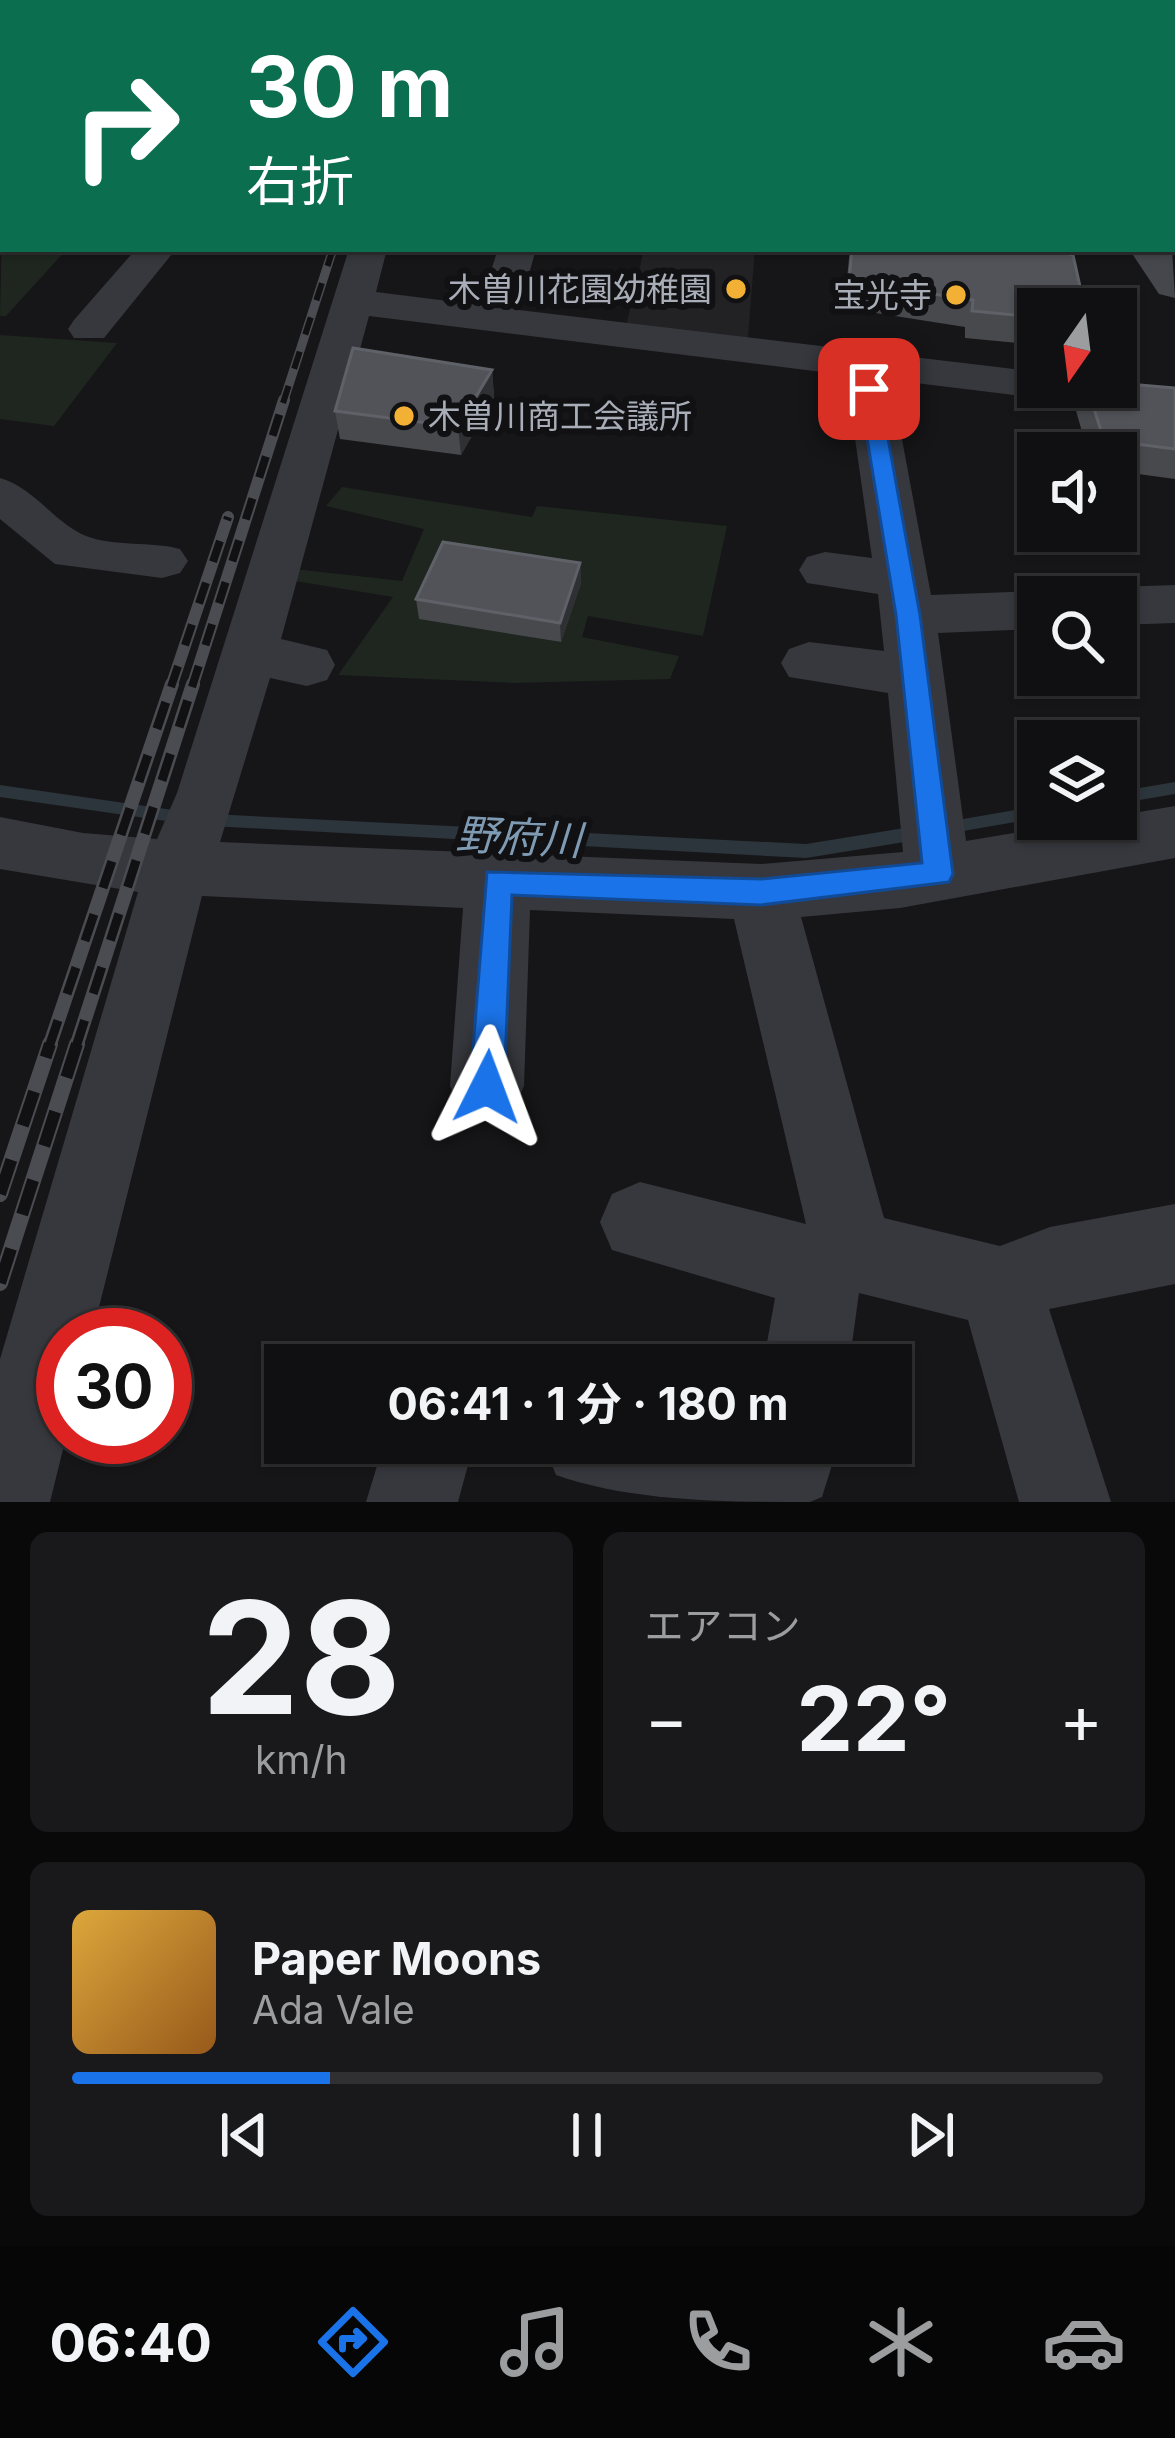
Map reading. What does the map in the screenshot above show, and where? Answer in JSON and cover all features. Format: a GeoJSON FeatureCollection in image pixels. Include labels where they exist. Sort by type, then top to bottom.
{"type":"FeatureCollection","features":[{"type":"Feature","properties":{"kind":"main road"},"geometry":{"type":"LineString","coordinates":[[1152,252],[1175,284]]}},
{"type":"Feature","properties":{"kind":"street"},"geometry":{"type":"LineString","coordinates":[[89,329],[155,252]]}},
{"type":"Feature","properties":{"kind":"street"},"geometry":{"type":"LineString","coordinates":[[4,1502],[189,838],[367,252]]}},
{"type":"Feature","properties":{"kind":"street"},"geometry":{"type":"LineString","coordinates":[[496,319],[516,252]]}},
{"type":"Feature","properties":{"kind":"street"},"geometry":{"type":"LineString","coordinates":[[353,302],[1017,382]]}},
{"type":"Feature","properties":{"kind":"street"},"geometry":{"type":"LineString","coordinates":[[866,364],[905,597],[937,847]]}},
{"type":"Feature","properties":{"kind":"street"},"geometry":{"type":"LineString","coordinates":[[0,494],[73,552],[162,561]]}},
{"type":"Feature","properties":{"kind":"street"},"geometry":{"type":"LineString","coordinates":[[825,570],[905,597],[1017,608]]}},
{"type":"Feature","properties":{"kind":"street"},"geometry":{"type":"LineString","coordinates":[[1137,606],[1175,604]]}},
{"type":"Feature","properties":{"kind":"street"},"geometry":{"type":"LineString","coordinates":[[246,652],[307,665]]}},
{"type":"Feature","properties":{"kind":"street"},"geometry":{"type":"LineString","coordinates":[[809,663],[916,675]]}},
{"type":"Feature","properties":{"kind":"street"},"geometry":{"type":"LineString","coordinates":[[0,843],[82,860],[189,838],[498,881],[761,892],[937,847],[1175,832]]}},
{"type":"Feature","properties":{"kind":"street"},"geometry":{"type":"LineString","coordinates":[[487,1087],[498,881]]}},
{"type":"Feature","properties":{"kind":"street"},"geometry":{"type":"LineString","coordinates":[[761,892],[837,1260],[812,1344]]}},
{"type":"Feature","properties":{"kind":"street"},"geometry":{"type":"LineString","coordinates":[[640,1222],[1000,1287],[1050,1268],[1175,1244]]}},
{"type":"Feature","properties":{"kind":"street"},"geometry":{"type":"LineString","coordinates":[[1000,1287],[1065,1502]]}},
{"type":"Feature","properties":{"kind":"street"},"geometry":{"type":"LineString","coordinates":[[412,1502],[423,1464]]}},
{"type":"Feature","properties":{"kind":"street"},"geometry":{"type":"LineString","coordinates":[[643,1464],[680,1478],[790,1464]]}},
{"type":"Feature","properties":{"kind":"shaded area"},"geometry":{"type":"Polygon","coordinates":[[[2,252],[64,252],[6,316],[0,316],[2,252]]]}},
{"type":"Feature","properties":{"kind":"shaded area"},"geometry":{"type":"Polygon","coordinates":[[[643,252],[755,252],[748,337],[728,348],[624,335],[643,252]]]}},
{"type":"Feature","properties":{"kind":"shaded area"},"geometry":{"type":"Polygon","coordinates":[[[0,335],[117,343],[54,426],[0,419],[0,335]]]}},
{"type":"Feature","properties":{"kind":"shaded area"},"geometry":{"type":"Polygon","coordinates":[[[342,487],[532,517],[537,506],[727,526],[703,636],[588,616],[582,637],[679,656],[670,679],[513,683],[338,675],[393,597],[289,580],[276,567],[402,581],[424,529],[326,506],[342,487]],[[580,582],[420,618],[560,642],[580,582]]]}},
{"type":"Feature","properties":{"kind":"building"},"geometry":{"type":"Polygon","coordinates":[[[852,252],[1073,255],[1080,288],[1017,288],[1017,315],[972,311],[973,300],[849,281],[852,252]]]}},
{"type":"Feature","properties":{"kind":"building"},"geometry":{"type":"Polygon","coordinates":[[[353,348],[492,370],[458,427],[335,411],[353,348]]]}},
{"type":"Feature","properties":{"kind":"building"},"geometry":{"type":"Polygon","coordinates":[[[1137,385],[1175,388],[1175,449],[1137,444],[1137,432],[1101,432],[1094,408],[1137,408],[1137,385]]]}},
{"type":"Feature","properties":{"kind":"building"},"geometry":{"type":"Polygon","coordinates":[[[443,542],[580,563],[560,623],[416,599],[443,542]]]}},
{"type":"Feature","properties":{"kind":"waterway","name":"野府川"},"geometry":{"type":"LineString","coordinates":[[1137,794],[1175,788]]}},
{"type":"Feature","properties":{"kind":"waterway","name":"野府川"},"geometry":{"type":"LineString","coordinates":[[0,791],[187,818]]}},
{"type":"Feature","properties":{"kind":"waterway","name":"野府川"},"geometry":{"type":"LineString","coordinates":[[946,828],[1017,816]]}},
{"type":"Feature","properties":{"kind":"waterway","name":"野府川"},"geometry":{"type":"LineString","coordinates":[[211,820],[806,851],[917,833]]}},
{"type":"Feature","properties":{"kind":"railway"},"geometry":{"type":"LineString","coordinates":[[283,403],[332,252]]}},
{"type":"Feature","properties":{"kind":"railway"},"geometry":{"type":"LineString","coordinates":[[192,687],[284,400]]}},
{"type":"Feature","properties":{"kind":"railway"},"geometry":{"type":"LineString","coordinates":[[171,687],[228,517]]}},
{"type":"Feature","properties":{"kind":"railway"},"geometry":{"type":"LineString","coordinates":[[49,1047],[172,684]]}},
{"type":"Feature","properties":{"kind":"railway"},"geometry":{"type":"LineString","coordinates":[[76,1047],[193,684]]}},
{"type":"Feature","properties":{"kind":"railway"},"geometry":{"type":"LineString","coordinates":[[0,1283],[77,1044]]}},
{"type":"Feature","properties":{"kind":"railway"},"geometry":{"type":"LineString","coordinates":[[0,1194],[49,1047]]}},
{"type":"Feature","properties":{"kind":"place","name":"木曽川花園幼稚園"},"geometry":{"type":"Point","coordinates":[736,289]}},
{"type":"Feature","properties":{"kind":"place","name":"宝光寺"},"geometry":{"type":"Point","coordinates":[956,295]}},
{"type":"Feature","properties":{"kind":"place","name":"木曽川商工会議所"},"geometry":{"type":"Point","coordinates":[404,416]}},
{"type":"Feature","properties":{"kind":"route"},"geometry":{"type":"LineString","coordinates":[[487,1087],[498,881],[669,892],[761,892],[938,874],[908,615],[869,389]]}}]}
